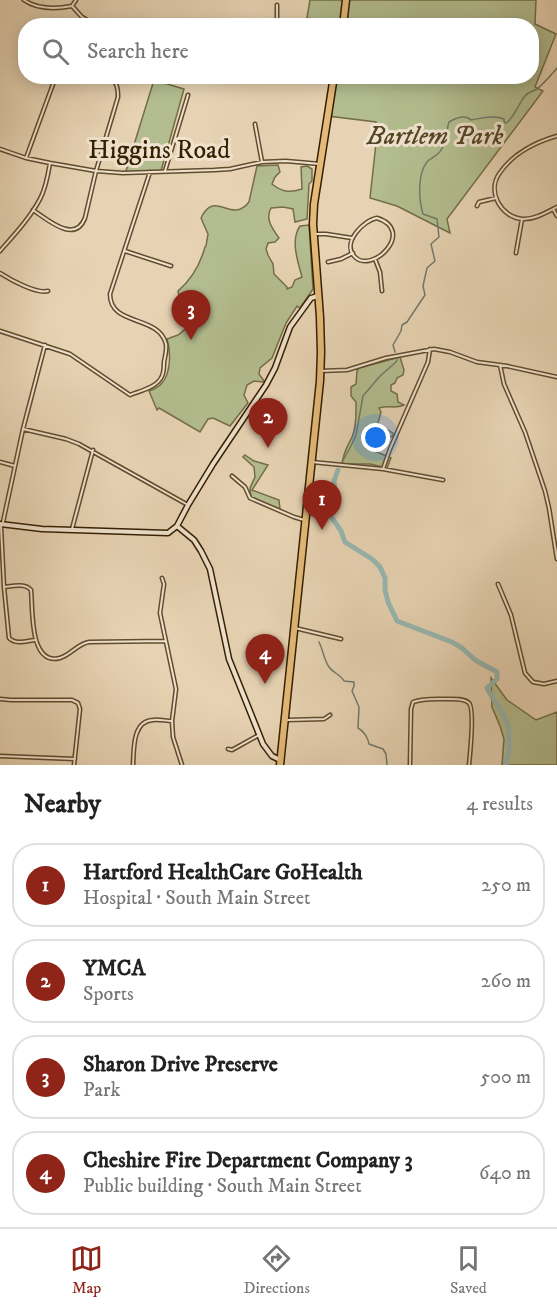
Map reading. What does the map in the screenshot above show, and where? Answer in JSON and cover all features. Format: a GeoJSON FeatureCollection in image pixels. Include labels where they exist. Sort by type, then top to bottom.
{"type":"FeatureCollection","features":[{"type":"Feature","properties":{"kind":"highway"},"geometry":{"type":"LineString","coordinates":[[344,18],[346,0]]}},
{"type":"Feature","properties":{"kind":"highway"},"geometry":{"type":"LineString","coordinates":[[280,763],[320,371],[320,332],[313,234],[314,204],[333,84]]}},
{"type":"Feature","properties":{"kind":"main road"},"geometry":{"type":"LineString","coordinates":[[1,524],[42,529],[168,533],[177,526],[213,464],[266,385],[275,368],[290,327],[309,300],[318,296]]}},
{"type":"Feature","properties":{"kind":"main road"},"geometry":{"type":"LineString","coordinates":[[177,526],[194,540],[210,569],[229,659],[259,735],[272,756],[280,763]]}},
{"type":"Feature","properties":{"kind":"street"},"geometry":{"type":"LineString","coordinates":[[24,0],[27,3],[50,9],[72,6],[76,0]]}},
{"type":"Feature","properties":{"kind":"street"},"geometry":{"type":"LineString","coordinates":[[277,5],[277,18]]}},
{"type":"Feature","properties":{"kind":"street"},"geometry":{"type":"LineString","coordinates":[[72,6],[84,18]]}},
{"type":"Feature","properties":{"kind":"street"},"geometry":{"type":"LineString","coordinates":[[26,158],[53,84]]}},
{"type":"Feature","properties":{"kind":"street"},"geometry":{"type":"LineString","coordinates":[[33,210],[53,224],[70,231],[83,224],[118,97],[116,84]]}},
{"type":"Feature","properties":{"kind":"street"},"geometry":{"type":"LineString","coordinates":[[165,171],[188,95]]}},
{"type":"Feature","properties":{"kind":"street"},"geometry":{"type":"LineString","coordinates":[[255,124],[262,162]]}},
{"type":"Feature","properties":{"kind":"street"},"geometry":{"type":"LineString","coordinates":[[557,136],[535,144],[522,152],[499,174],[494,187],[499,206],[514,217],[531,218],[555,208],[557,216]]}},
{"type":"Feature","properties":{"kind":"street","name":"Higgins Road"},"geometry":{"type":"LineString","coordinates":[[0,149],[26,158],[96,171],[150,172],[230,169],[262,162],[286,161],[321,164]]}},
{"type":"Feature","properties":{"kind":"street"},"geometry":{"type":"LineString","coordinates":[[0,251],[33,210],[45,189],[50,163]]}},
{"type":"Feature","properties":{"kind":"street"},"geometry":{"type":"LineString","coordinates":[[0,330],[70,354],[130,395],[159,382],[163,376],[166,345],[161,334],[153,327],[121,314],[110,302],[110,294],[150,172]]}},
{"type":"Feature","properties":{"kind":"street"},"geometry":{"type":"LineString","coordinates":[[477,206],[479,202],[496,198]]}},
{"type":"Feature","properties":{"kind":"street"},"geometry":{"type":"LineString","coordinates":[[370,219],[385,220],[391,225],[393,234],[390,246],[382,255],[369,260],[360,260],[353,253],[350,242],[370,219]]}},
{"type":"Feature","properties":{"kind":"street"},"geometry":{"type":"LineString","coordinates":[[516,253],[522,219]]}},
{"type":"Feature","properties":{"kind":"street"},"geometry":{"type":"LineString","coordinates":[[313,234],[352,238]]}},
{"type":"Feature","properties":{"kind":"street"},"geometry":{"type":"LineString","coordinates":[[125,251],[171,266]]}},
{"type":"Feature","properties":{"kind":"street"},"geometry":{"type":"LineString","coordinates":[[328,262],[341,260],[353,253]]}},
{"type":"Feature","properties":{"kind":"street"},"geometry":{"type":"LineString","coordinates":[[375,258],[380,272],[382,291]]}},
{"type":"Feature","properties":{"kind":"street"},"geometry":{"type":"LineString","coordinates":[[0,273],[21,284],[44,292],[48,291]]}},
{"type":"Feature","properties":{"kind":"street"},"geometry":{"type":"LineString","coordinates":[[35,640],[16,642],[9,638],[0,531],[45,345]]}},
{"type":"Feature","properties":{"kind":"street"},"geometry":{"type":"LineString","coordinates":[[383,469],[428,362],[430,350]]}},
{"type":"Feature","properties":{"kind":"street"},"geometry":{"type":"LineString","coordinates":[[320,371],[354,368],[374,361],[441,350],[477,362],[557,377]]}},
{"type":"Feature","properties":{"kind":"street"},"geometry":{"type":"LineString","coordinates":[[500,365],[504,384],[525,432],[545,491],[557,559]]}},
{"type":"Feature","properties":{"kind":"street"},"geometry":{"type":"LineString","coordinates":[[23,429],[66,439],[93,450],[188,505]]}},
{"type":"Feature","properties":{"kind":"street"},"geometry":{"type":"LineString","coordinates":[[72,529],[93,450]]}},
{"type":"Feature","properties":{"kind":"street"},"geometry":{"type":"LineString","coordinates":[[0,462],[15,466]]}},
{"type":"Feature","properties":{"kind":"street"},"geometry":{"type":"LineString","coordinates":[[312,462],[383,469],[442,480]]}},
{"type":"Feature","properties":{"kind":"street"},"geometry":{"type":"LineString","coordinates":[[232,476],[245,487],[250,498],[306,520]]}},
{"type":"Feature","properties":{"kind":"street"},"geometry":{"type":"LineString","coordinates":[[162,578],[164,584],[160,613],[176,689],[172,737],[182,765]]}},
{"type":"Feature","properties":{"kind":"street"},"geometry":{"type":"LineString","coordinates":[[498,584],[511,615],[525,673],[533,682],[544,684],[557,681]]}},
{"type":"Feature","properties":{"kind":"street"},"geometry":{"type":"LineString","coordinates":[[4,587],[24,586],[31,590],[35,640],[43,655],[60,658],[82,643],[88,642],[166,640]]}},
{"type":"Feature","properties":{"kind":"street"},"geometry":{"type":"LineString","coordinates":[[295,628],[341,639]]}},
{"type":"Feature","properties":{"kind":"street"},"geometry":{"type":"LineString","coordinates":[[0,699],[72,700],[78,703],[80,709],[74,765]]}},
{"type":"Feature","properties":{"kind":"street"},"geometry":{"type":"LineString","coordinates":[[410,765],[411,709],[413,702],[421,699],[457,699],[470,704],[472,709],[470,765]]}},
{"type":"Feature","properties":{"kind":"street"},"geometry":{"type":"LineString","coordinates":[[285,721],[324,719],[330,715]]}},
{"type":"Feature","properties":{"kind":"street"},"geometry":{"type":"LineString","coordinates":[[133,765],[136,735],[140,726],[154,719],[172,721]]}},
{"type":"Feature","properties":{"kind":"street"},"geometry":{"type":"LineString","coordinates":[[228,749],[232,750],[259,735]]}},
{"type":"Feature","properties":{"kind":"street"},"geometry":{"type":"LineString","coordinates":[[0,756],[75,759]]}},
{"type":"Feature","properties":{"kind":"green space","name":"Bartlem Park"},"geometry":{"type":"Polygon","coordinates":[[[310,0],[536,0],[535,18],[307,18],[310,0]]]}},
{"type":"Feature","properties":{"kind":"green space","name":"Bartlem Park"},"geometry":{"type":"Polygon","coordinates":[[[539,26],[556,34],[539,77],[539,26]]]}},
{"type":"Feature","properties":{"kind":"green space"},"geometry":{"type":"Polygon","coordinates":[[[153,84],[167,84],[184,89],[161,171],[125,174],[153,84]]]}},
{"type":"Feature","properties":{"kind":"green space","name":"Bartlem Park"},"geometry":{"type":"Polygon","coordinates":[[[333,84],[536,84],[535,87],[543,91],[447,219],[450,233],[397,206],[370,198],[376,122],[328,116],[333,84]]]}},
{"type":"Feature","properties":{"kind":"green space"},"geometry":{"type":"Polygon","coordinates":[[[278,165],[280,172],[272,184],[286,191],[302,189],[301,167],[307,166],[312,169],[307,219],[295,222],[293,209],[271,208],[269,220],[279,238],[275,242],[268,243],[266,249],[273,264],[274,274],[287,289],[292,287],[295,280],[302,277],[295,244],[297,232],[300,226],[309,225],[313,289],[300,308],[297,306],[286,323],[272,358],[260,368],[259,374],[264,381],[254,381],[247,385],[244,395],[248,403],[230,426],[213,418],[208,419],[200,432],[159,408],[157,410],[149,391],[160,385],[167,374],[170,356],[167,339],[178,335],[190,325],[176,299],[179,296],[178,291],[195,271],[206,246],[208,234],[201,218],[206,210],[212,206],[236,210],[242,208],[249,202],[257,166],[278,165]]]}},
{"type":"Feature","properties":{"kind":"green space"},"geometry":{"type":"Polygon","coordinates":[[[400,357],[404,370],[403,375],[391,385],[391,391],[397,394],[398,402],[404,405],[379,408],[381,412],[378,423],[394,434],[392,437],[384,435],[373,427],[367,426],[363,434],[364,439],[372,443],[370,449],[391,458],[387,468],[370,464],[342,464],[354,433],[356,402],[351,396],[351,387],[356,384],[357,371],[359,368],[400,357]]]}},
{"type":"Feature","properties":{"kind":"green space"},"geometry":{"type":"Polygon","coordinates":[[[245,455],[254,461],[268,465],[252,490],[279,500],[280,509],[251,498],[250,488],[255,477],[254,467],[243,457],[245,455]]]}},
{"type":"Feature","properties":{"kind":"green space"},"geometry":{"type":"Polygon","coordinates":[[[491,678],[507,700],[536,720],[557,712],[557,765],[502,765],[504,739],[492,707],[491,678]]]}},
{"type":"Feature","properties":{"kind":"waterway"},"geometry":{"type":"LineString","coordinates":[[395,352],[393,345],[402,325],[407,322],[425,295],[423,286],[427,268],[435,261],[431,244],[439,237],[437,219],[423,214],[420,180],[427,162],[443,147],[449,122],[460,117],[471,120],[492,117],[504,119],[506,123],[526,94],[537,89],[557,68]]}},
{"type":"Feature","properties":{"kind":"waterway"},"geometry":{"type":"LineString","coordinates":[[342,462],[356,435],[363,396],[397,360]]}},
{"type":"Feature","properties":{"kind":"waterway"},"geometry":{"type":"LineString","coordinates":[[338,470],[334,481],[335,493],[330,515],[341,531],[345,542],[372,559],[380,567],[385,578],[388,602],[397,621],[452,642],[475,660],[497,672],[497,679],[487,688],[508,727],[509,751],[506,765]]}},
{"type":"Feature","properties":{"kind":"waterway"},"geometry":{"type":"LineString","coordinates":[[319,642],[331,669],[344,681],[354,682],[352,691],[359,707],[358,728],[368,739],[369,744],[383,749],[387,765]]}},
{"type":"Feature","properties":{"kind":"place","name":"Sharon Drive Preserve"},"geometry":{"type":"Point","coordinates":[191,340]}},
{"type":"Feature","properties":{"kind":"place","name":"YMCA"},"geometry":{"type":"Point","coordinates":[268,448]}},
{"type":"Feature","properties":{"kind":"place","name":"Hartford HealthCare GoHealth"},"geometry":{"type":"Point","coordinates":[322,530]}},
{"type":"Feature","properties":{"kind":"place","name":"Cheshire Fire Department Company 3"},"geometry":{"type":"Point","coordinates":[265,684]}}]}
